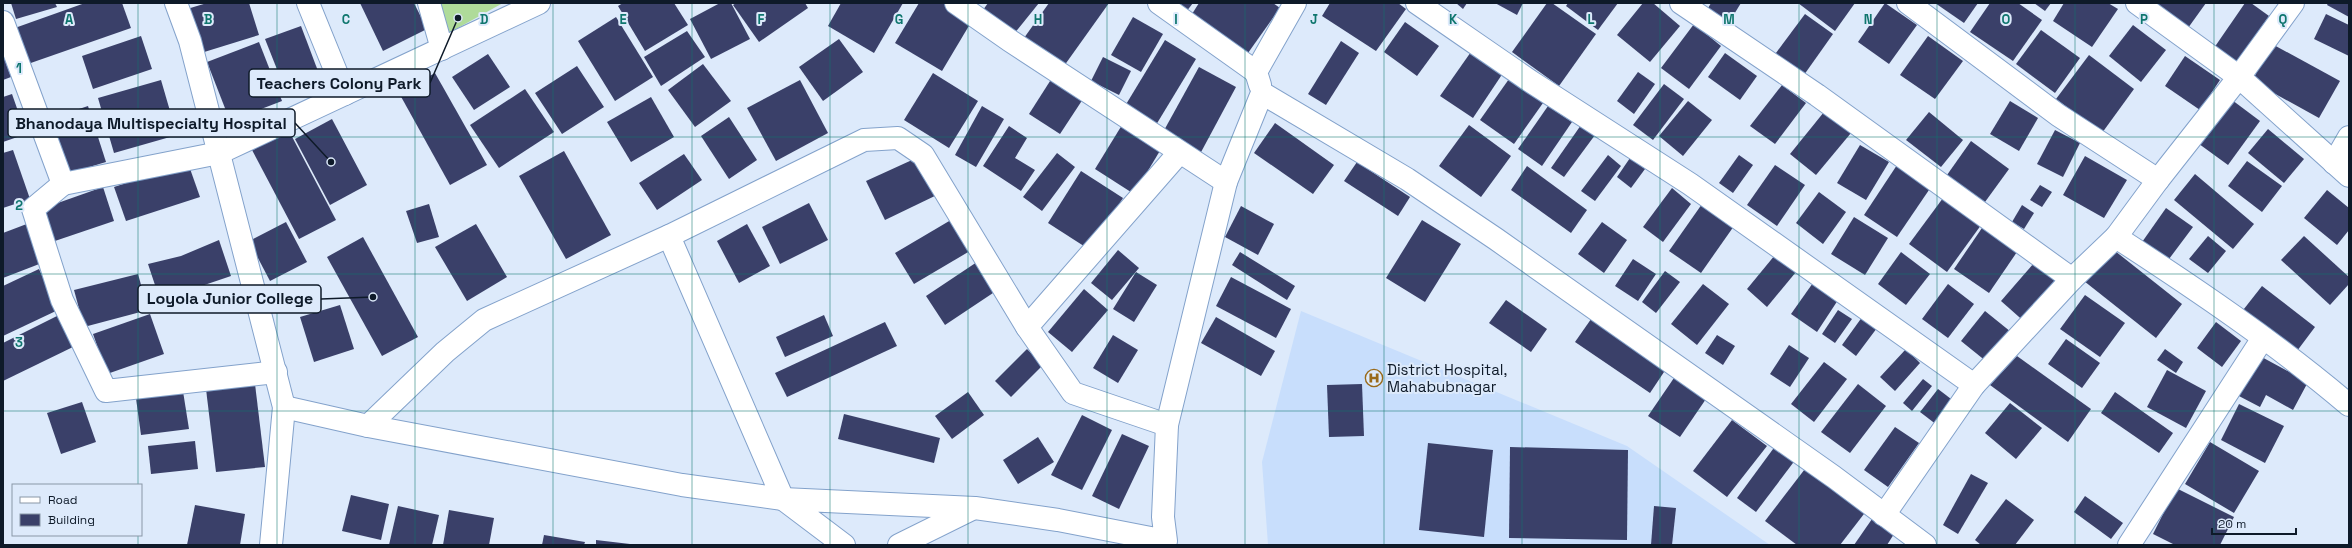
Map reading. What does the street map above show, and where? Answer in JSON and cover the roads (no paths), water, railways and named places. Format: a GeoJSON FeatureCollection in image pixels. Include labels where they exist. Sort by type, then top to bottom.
{"type":"FeatureCollection","features":[{"type":"Feature","properties":{"kind":"street"},"geometry":{"type":"LineString","coordinates":[[176,3],[190,41],[284,407],[271,545]]}},
{"type":"Feature","properties":{"kind":"street"},"geometry":{"type":"LineString","coordinates":[[308,3],[344,94]]}},
{"type":"Feature","properties":{"kind":"street"},"geometry":{"type":"LineString","coordinates":[[429,3],[442,49]]}},
{"type":"Feature","properties":{"kind":"street"},"geometry":{"type":"LineString","coordinates":[[276,372],[106,390],[62,300],[33,209],[63,184],[219,153],[539,3]]}},
{"type":"Feature","properties":{"kind":"street"},"geometry":{"type":"LineString","coordinates":[[956,3],[1226,182]]}},
{"type":"Feature","properties":{"kind":"street"},"geometry":{"type":"LineString","coordinates":[[284,407],[368,426],[682,485],[783,499],[975,508],[1058,520],[1166,543],[1163,517],[1167,425],[1226,182],[1262,93],[1256,72],[1159,3]]}},
{"type":"Feature","properties":{"kind":"street"},"geometry":{"type":"LineString","coordinates":[[1256,72],[1295,3]]}},
{"type":"Feature","properties":{"kind":"street"},"geometry":{"type":"LineString","coordinates":[[1417,3],[1530,81],[1690,184],[1974,385]]}},
{"type":"Feature","properties":{"kind":"street"},"geometry":{"type":"LineString","coordinates":[[1681,3],[1817,95],[2072,279]]}},
{"type":"Feature","properties":{"kind":"street"},"geometry":{"type":"LineString","coordinates":[[1908,3],[2058,115],[2158,180]]}},
{"type":"Feature","properties":{"kind":"street"},"geometry":{"type":"LineString","coordinates":[[2137,3],[2239,77],[2342,169],[2349,137]]}},
{"type":"Feature","properties":{"kind":"street"},"geometry":{"type":"LineString","coordinates":[[1884,515],[1974,385],[2072,279],[2116,237],[2158,180],[2239,77],[2293,3]]}},
{"type":"Feature","properties":{"kind":"street"},"geometry":{"type":"LineString","coordinates":[[3,22],[63,184]]}},
{"type":"Feature","properties":{"kind":"street"},"geometry":{"type":"LineString","coordinates":[[1262,93],[1407,179],[1489,234],[1834,477],[1925,545]]}},
{"type":"Feature","properties":{"kind":"street"},"geometry":{"type":"LineString","coordinates":[[368,426],[445,352],[484,320],[669,236],[864,140],[898,138],[923,155],[1027,327],[1073,393],[1167,425]]}},
{"type":"Feature","properties":{"kind":"street"},"geometry":{"type":"LineString","coordinates":[[1027,327],[1179,152]]}},
{"type":"Feature","properties":{"kind":"street"},"geometry":{"type":"LineString","coordinates":[[669,236],[783,499],[844,545]]}},
{"type":"Feature","properties":{"kind":"street"},"geometry":{"type":"LineString","coordinates":[[2116,237],[2183,280],[2316,377],[2349,405]]}},
{"type":"Feature","properties":{"kind":"street"},"geometry":{"type":"LineString","coordinates":[[2129,545],[2263,338]]}},
{"type":"Feature","properties":{"kind":"street"},"geometry":{"type":"LineString","coordinates":[[899,545],[975,508]]}},
{"type":"Feature","properties":{"kind":"place","name":"Teachers Colony Park"},"geometry":{"type":"Point","coordinates":[458,18]}},
{"type":"Feature","properties":{"kind":"place","name":"Bhanodaya Multispecialty Hospital"},"geometry":{"type":"Point","coordinates":[331,162]}},
{"type":"Feature","properties":{"kind":"place","name":"Loyola Junior College"},"geometry":{"type":"Point","coordinates":[373,297]}},
{"type":"Feature","properties":{"kind":"place","name":"District Hospital, Mahabubnagar"},"geometry":{"type":"Point","coordinates":[1374,378]}}]}
